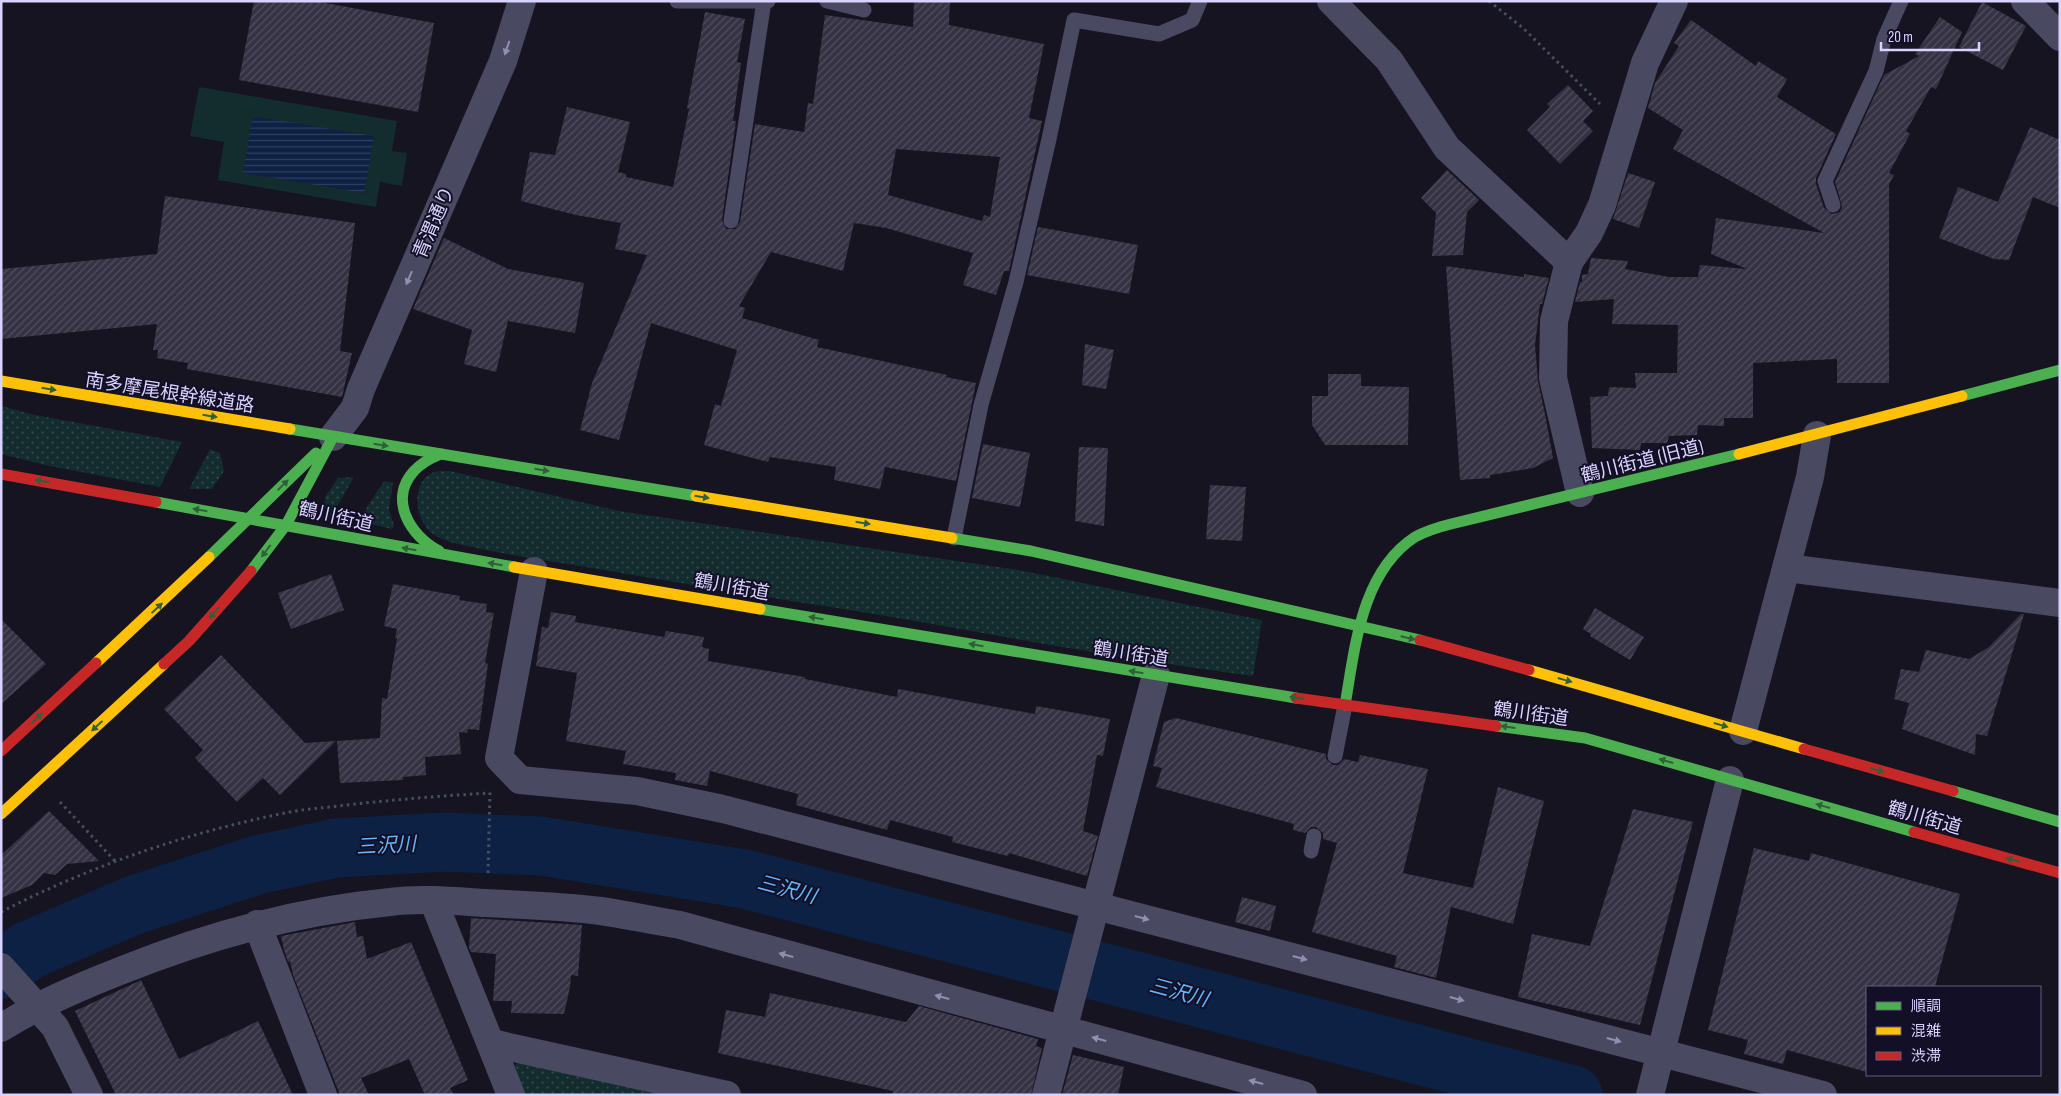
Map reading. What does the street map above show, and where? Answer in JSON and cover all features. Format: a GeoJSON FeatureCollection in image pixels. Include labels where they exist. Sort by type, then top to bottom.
{"type":"FeatureCollection","features":[{"type":"Feature","properties":{"kind":"main road","name":"鶴川街道 (旧道)"},"geometry":{"type":"LineString","coordinates":[[1345,705],[1360,626],[1373,588],[1392,558],[1410,541],[1428,531],[1817,435],[2060,370]]}},
{"type":"Feature","properties":{"kind":"main road","name":"南多摩尾根幹線道路"},"geometry":{"type":"LineString","coordinates":[[1,381],[333,437]]}},
{"type":"Feature","properties":{"kind":"main road","name":"鶴川街道"},"geometry":{"type":"LineString","coordinates":[[333,437],[1031,551],[1449,647],[2060,822]]}},
{"type":"Feature","properties":{"kind":"main road","name":"鶴川街道"},"geometry":{"type":"LineString","coordinates":[[1,751],[160,604],[333,437]]}},
{"type":"Feature","properties":{"kind":"main road","name":"鶴川街道"},"geometry":{"type":"LineString","coordinates":[[333,437],[286,525],[457,558],[1156,675],[1345,705],[1585,738],[2060,873]]}},
{"type":"Feature","properties":{"kind":"main road"},"geometry":{"type":"LineString","coordinates":[[441,454],[423,462],[412,474],[404,488],[402,504],[409,528],[418,538],[431,548],[457,558]]}},
{"type":"Feature","properties":{"kind":"main road"},"geometry":{"type":"LineString","coordinates":[[1,474],[286,525],[246,577],[189,641],[1,814]]}},
{"type":"Feature","properties":{"kind":"street","name":"青渭通り"},"geometry":{"type":"LineString","coordinates":[[333,437],[355,408],[365,380],[503,61],[522,1]]}},
{"type":"Feature","properties":{"kind":"street"},"geometry":{"type":"LineString","coordinates":[[1331,1],[1389,60],[1447,148],[1568,262]]}},
{"type":"Feature","properties":{"kind":"street"},"geometry":{"type":"LineString","coordinates":[[1580,493],[1553,378],[1554,321],[1568,262],[1589,234],[1602,205],[1645,62],[1674,1]]}},
{"type":"Feature","properties":{"kind":"street"},"geometry":{"type":"LineString","coordinates":[[2025,1],[2060,37]]}},
{"type":"Feature","properties":{"kind":"street"},"geometry":{"type":"LineString","coordinates":[[1743,731],[1810,477],[1817,435]]}},
{"type":"Feature","properties":{"kind":"street"},"geometry":{"type":"LineString","coordinates":[[1787,568],[2060,603]]}},
{"type":"Feature","properties":{"kind":"street"},"geometry":{"type":"LineString","coordinates":[[534,571],[499,758],[520,780],[636,791],[723,809],[1092,917],[1655,1075],[1823,1095]]}},
{"type":"Feature","properties":{"kind":"street"},"geometry":{"type":"LineString","coordinates":[[1046,1095],[1156,675]]}},
{"type":"Feature","properties":{"kind":"street"},"geometry":{"type":"LineString","coordinates":[[1655,1075],[1730,780]]}},
{"type":"Feature","properties":{"kind":"street"},"geometry":{"type":"LineString","coordinates":[[433,900],[511,1095]]}},
{"type":"Feature","properties":{"kind":"street"},"geometry":{"type":"LineString","coordinates":[[1,1028],[30,999],[257,924],[391,902],[433,900],[602,911],[680,925],[1303,1095]]}},
{"type":"Feature","properties":{"kind":"street"},"geometry":{"type":"LineString","coordinates":[[257,924],[323,1095]]}},
{"type":"Feature","properties":{"kind":"street"},"geometry":{"type":"LineString","coordinates":[[1,967],[55,1027],[89,1095]]}},
{"type":"Feature","properties":{"kind":"street"},"geometry":{"type":"LineString","coordinates":[[491,1043],[727,1095]]}},
{"type":"Feature","properties":{"kind":"lane"},"geometry":{"type":"LineString","coordinates":[[677,1],[766,1],[731,221]]}},
{"type":"Feature","properties":{"kind":"lane"},"geometry":{"type":"LineString","coordinates":[[826,1],[864,10]]}},
{"type":"Feature","properties":{"kind":"lane"},"geometry":{"type":"LineString","coordinates":[[954,538],[981,405],[1016,282],[1074,20],[1159,34],[1192,20],[1200,1]]}},
{"type":"Feature","properties":{"kind":"lane"},"geometry":{"type":"LineString","coordinates":[[1833,205],[1825,181],[1876,71],[1884,39],[1902,1]]}},
{"type":"Feature","properties":{"kind":"lane"},"geometry":{"type":"LineString","coordinates":[[1335,756],[1345,705]]}},
{"type":"Feature","properties":{"kind":"path"},"geometry":{"type":"LineString","coordinates":[[1489,1],[1523,28],[1624,128]]}},
{"type":"Feature","properties":{"kind":"path"},"geometry":{"type":"LineString","coordinates":[[1,912],[38,893],[115,861],[187,837],[291,812],[399,798],[490,793]]}},
{"type":"Feature","properties":{"kind":"path"},"geometry":{"type":"LineString","coordinates":[[54,796],[115,861]]}},
{"type":"Feature","properties":{"kind":"path"},"geometry":{"type":"LineString","coordinates":[[488,876],[489,804]]}},
{"type":"Feature","properties":{"kind":"green space"},"geometry":{"type":"Polygon","coordinates":[[[199,87],[397,121],[392,151],[407,153],[402,186],[380,182],[376,207],[218,180],[224,142],[190,136],[199,87]]]}},
{"type":"Feature","properties":{"kind":"green space"},"geometry":{"type":"Polygon","coordinates":[[[1,406],[35,415],[182,442],[160,487],[45,465],[1,454],[1,406]]]}},
{"type":"Feature","properties":{"kind":"green space"},"geometry":{"type":"Polygon","coordinates":[[[210,449],[220,453],[224,471],[212,489],[189,489],[210,449]]]}},
{"type":"Feature","properties":{"kind":"green space"},"geometry":{"type":"Polygon","coordinates":[[[438,471],[450,471],[619,511],[1024,571],[1262,620],[1253,676],[1102,654],[457,544],[442,539],[426,528],[418,509],[419,490],[423,481],[429,475],[438,471]]]}},
{"type":"Feature","properties":{"kind":"green space"},"geometry":{"type":"Polygon","coordinates":[[[354,477],[331,517],[324,506],[325,497],[338,478],[354,477]]]}},
{"type":"Feature","properties":{"kind":"green space"},"geometry":{"type":"Polygon","coordinates":[[[384,481],[393,483],[389,509],[394,526],[392,529],[358,521],[384,481]]]}},
{"type":"Feature","properties":{"kind":"green space"},"geometry":{"type":"Polygon","coordinates":[[[519,1062],[679,1095],[523,1095],[511,1068],[519,1062]]]}},
{"type":"Feature","properties":{"kind":"water"},"geometry":{"type":"Polygon","coordinates":[[[253,116],[374,136],[364,193],[243,173],[253,116]]]}},
{"type":"Feature","properties":{"kind":"building"},"geometry":{"type":"Polygon","coordinates":[[[254,1],[315,1],[434,23],[418,112],[239,80],[254,1]]]}},
{"type":"Feature","properties":{"kind":"building"},"geometry":{"type":"Polygon","coordinates":[[[914,1],[950,1],[949,25],[1044,44],[1029,118],[1042,121],[1009,271],[1004,271],[996,295],[963,285],[973,253],[886,228],[854,223],[843,271],[771,252],[739,306],[745,308],[742,318],[819,340],[817,347],[976,383],[956,481],[885,467],[880,489],[834,480],[836,467],[770,457],[768,462],[704,445],[715,404],[721,406],[737,350],[651,323],[619,440],[580,430],[592,383],[647,255],[615,249],[621,223],[576,215],[521,201],[530,152],[555,155],[567,107],[630,122],[618,172],[626,174],[626,177],[673,187],[689,109],[687,108],[705,12],[745,19],[737,62],[741,63],[733,121],[736,121],[722,220],[726,229],[735,229],[740,222],[755,124],[804,132],[808,103],[813,104],[825,15],[913,27],[914,1]],[[896,149],[888,195],[982,221],[984,215],[990,217],[1000,157],[896,149]]]}},
{"type":"Feature","properties":{"kind":"building"},"geometry":{"type":"Polygon","coordinates":[[[1982,2],[2026,26],[2003,70],[1959,47],[1982,2]]]}},
{"type":"Feature","properties":{"kind":"building"},"geometry":{"type":"Polygon","coordinates":[[[1940,17],[1962,32],[1936,89],[1931,87],[1906,131],[1910,134],[1889,173],[1894,175],[1889,184],[1889,383],[1837,383],[1837,359],[1753,363],[1753,418],[1724,418],[1724,426],[1698,425],[1697,435],[1669,436],[1667,443],[1641,443],[1640,450],[1592,448],[1590,397],[1608,396],[1609,387],[1636,388],[1635,373],[1677,373],[1678,325],[1612,324],[1614,299],[1575,302],[1580,282],[1582,282],[1582,275],[1588,274],[1591,258],[1628,261],[1625,269],[1669,277],[1698,277],[1700,265],[1747,269],[1711,254],[1716,218],[1824,233],[1673,149],[1683,130],[1648,108],[1655,83],[1679,46],[1674,43],[1691,20],[1756,66],[1758,61],[1787,79],[1777,97],[1836,134],[1816,178],[1816,184],[1824,208],[1832,214],[1840,212],[1842,206],[1835,182],[1884,75],[1919,56],[1915,54],[1940,17]]]}},
{"type":"Feature","properties":{"kind":"building"},"geometry":{"type":"Polygon","coordinates":[[[1568,85],[1593,111],[1583,121],[1593,131],[1560,164],[1527,130],[1550,107],[1547,104],[1568,85]]]}},
{"type":"Feature","properties":{"kind":"building"},"geometry":{"type":"Polygon","coordinates":[[[2030,127],[2060,140],[2060,208],[2033,197],[2009,260],[1994,259],[1939,238],[1958,187],[1998,202],[2030,127]]]}},
{"type":"Feature","properties":{"kind":"building"},"geometry":{"type":"Polygon","coordinates":[[[1447,170],[1479,200],[1467,212],[1463,255],[1432,256],[1436,213],[1421,198],[1447,170]]]}},
{"type":"Feature","properties":{"kind":"building"},"geometry":{"type":"Polygon","coordinates":[[[1628,173],[1655,182],[1639,228],[1613,219],[1628,173]]]}},
{"type":"Feature","properties":{"kind":"building"},"geometry":{"type":"Polygon","coordinates":[[[165,196],[355,223],[340,351],[352,353],[342,397],[187,369],[188,363],[157,358],[158,350],[153,350],[157,324],[1,339],[1,269],[157,254],[165,196]]]}},
{"type":"Feature","properties":{"kind":"building"},"geometry":{"type":"Polygon","coordinates":[[[1038,227],[1138,245],[1129,294],[1027,275],[1038,227]]]}},
{"type":"Feature","properties":{"kind":"building"},"geometry":{"type":"Polygon","coordinates":[[[444,238],[508,269],[584,283],[575,333],[508,321],[496,372],[464,364],[472,330],[413,309],[444,238]]]}},
{"type":"Feature","properties":{"kind":"building"},"geometry":{"type":"Polygon","coordinates":[[[1446,266],[1524,277],[1524,274],[1549,278],[1542,304],[1540,304],[1535,345],[1538,381],[1553,458],[1533,468],[1490,475],[1490,478],[1460,480],[1446,266]]]}},
{"type":"Feature","properties":{"kind":"building"},"geometry":{"type":"Polygon","coordinates":[[[1085,344],[1114,350],[1106,389],[1082,385],[1085,344]]]}},
{"type":"Feature","properties":{"kind":"building"},"geometry":{"type":"Polygon","coordinates":[[[1328,374],[1361,374],[1361,386],[1409,387],[1408,445],[1325,445],[1312,425],[1312,396],[1328,396],[1328,374]]]}},
{"type":"Feature","properties":{"kind":"building"},"geometry":{"type":"Polygon","coordinates":[[[983,444],[1030,453],[1020,507],[972,498],[983,444]]]}},
{"type":"Feature","properties":{"kind":"building"},"geometry":{"type":"Polygon","coordinates":[[[1079,447],[1108,448],[1104,526],[1075,521],[1079,447]]]}},
{"type":"Feature","properties":{"kind":"building"},"geometry":{"type":"Polygon","coordinates":[[[1210,485],[1246,487],[1242,541],[1206,539],[1210,485]]]}},
{"type":"Feature","properties":{"kind":"building"},"geometry":{"type":"Polygon","coordinates":[[[331,574],[344,610],[291,629],[278,593],[331,574]]]}},
{"type":"Feature","properties":{"kind":"building"},"geometry":{"type":"Polygon","coordinates":[[[393,584],[460,596],[459,600],[487,604],[486,612],[494,613],[485,663],[488,664],[479,730],[468,729],[467,733],[459,732],[461,754],[425,757],[426,775],[403,777],[403,780],[340,783],[337,741],[380,738],[382,698],[387,699],[397,638],[395,638],[397,629],[384,626],[393,584]]]}},
{"type":"Feature","properties":{"kind":"building"},"geometry":{"type":"Polygon","coordinates":[[[1595,608],[1644,637],[1630,660],[1590,636],[1591,634],[1583,629],[1595,608]]]}},
{"type":"Feature","properties":{"kind":"building"},"geometry":{"type":"Polygon","coordinates":[[[551,612],[576,616],[575,622],[664,637],[666,631],[704,637],[702,647],[709,649],[708,661],[805,677],[805,679],[897,697],[898,689],[1035,714],[1036,706],[1110,719],[1103,756],[1097,755],[1083,831],[1098,836],[1087,876],[1009,853],[1008,856],[952,842],[953,837],[890,820],[887,830],[796,805],[798,794],[710,771],[707,786],[675,780],[676,773],[623,764],[626,751],[566,741],[577,673],[536,666],[542,627],[548,628],[551,612]]]}},
{"type":"Feature","properties":{"kind":"building"},"geometry":{"type":"Polygon","coordinates":[[[2021,614],[2024,614],[1987,736],[1976,734],[1975,755],[1902,729],[1909,703],[1894,699],[1901,669],[1919,672],[1926,650],[1969,659],[1989,647],[2021,614]]]}},
{"type":"Feature","properties":{"kind":"building"},"geometry":{"type":"Polygon","coordinates":[[[1,619],[46,664],[1,704],[1,619]]]}},
{"type":"Feature","properties":{"kind":"building"},"geometry":{"type":"Polygon","coordinates":[[[221,655],[305,743],[336,741],[280,795],[263,778],[237,802],[195,758],[203,750],[164,709],[221,655]]]}},
{"type":"Feature","properties":{"kind":"building"},"geometry":{"type":"Polygon","coordinates":[[[1176,718],[1326,754],[1326,759],[1333,765],[1338,765],[1344,759],[1358,762],[1360,755],[1428,769],[1403,873],[1473,888],[1498,787],[1544,801],[1513,924],[1451,907],[1436,978],[1394,967],[1397,956],[1312,932],[1337,843],[1323,839],[1323,833],[1316,827],[1311,827],[1305,833],[1293,830],[1294,824],[1156,787],[1162,768],[1153,766],[1164,722],[1176,718]]]}},
{"type":"Feature","properties":{"kind":"building"},"geometry":{"type":"Polygon","coordinates":[[[1633,809],[1693,822],[1640,1025],[1518,997],[1532,934],[1590,946],[1633,809]]]}},
{"type":"Feature","properties":{"kind":"building"},"geometry":{"type":"Polygon","coordinates":[[[49,811],[99,861],[67,864],[55,875],[44,873],[32,885],[1,898],[1,855],[49,811]]]}},
{"type":"Feature","properties":{"kind":"building"},"geometry":{"type":"Polygon","coordinates":[[[1754,848],[1809,861],[1811,853],[1960,894],[1935,986],[1866,986],[1866,1072],[1787,1050],[1783,1064],[1744,1054],[1748,1040],[1708,1030],[1754,848]]]}},
{"type":"Feature","properties":{"kind":"building"},"geometry":{"type":"Polygon","coordinates":[[[1242,897],[1276,906],[1270,931],[1235,922],[1242,897]]]}},
{"type":"Feature","properties":{"kind":"building"},"geometry":{"type":"Polygon","coordinates":[[[471,918],[582,925],[578,976],[571,975],[564,1014],[511,1013],[512,1001],[493,1001],[496,954],[471,952],[469,948],[471,918]]]}},
{"type":"Feature","properties":{"kind":"building"},"geometry":{"type":"Polygon","coordinates":[[[355,922],[357,937],[363,936],[367,959],[411,942],[468,1080],[450,1088],[454,1095],[425,1095],[409,1059],[361,1078],[369,1095],[340,1095],[293,975],[290,961],[288,962],[281,936],[355,922]]]}},
{"type":"Feature","properties":{"kind":"building"},"geometry":{"type":"Polygon","coordinates":[[[141,980],[179,1059],[258,1021],[293,1095],[116,1095],[75,1011],[141,980]]]}},
{"type":"Feature","properties":{"kind":"building"},"geometry":{"type":"Polygon","coordinates":[[[770,993],[906,1022],[919,1006],[1038,1039],[1036,1046],[1042,1048],[1031,1095],[892,1095],[893,1091],[718,1053],[726,1010],[765,1017],[770,993]]]}},
{"type":"Feature","properties":{"kind":"building"},"geometry":{"type":"Polygon","coordinates":[[[1073,1055],[1124,1067],[1118,1095],[1062,1095],[1073,1055]]]}},
{"type":"Feature","properties":{"kind":"waterway","name":"三沢川"},"geometry":{"type":"LineString","coordinates":[[1,969],[29,950],[134,905],[257,865],[336,848],[444,842],[541,846],[745,879],[1573,1095]]}},
{"type":"Feature","properties":{"kind":"traffic: fast"},"geometry":{"type":"LineString","coordinates":[[1962,396],[2060,370]]}},
{"type":"Feature","properties":{"kind":"traffic: fast"},"geometry":{"type":"LineString","coordinates":[[290,429],[696,496]]}},
{"type":"Feature","properties":{"kind":"traffic: fast"},"geometry":{"type":"LineString","coordinates":[[251,571],[286,525],[333,437]]}},
{"type":"Feature","properties":{"kind":"traffic: fast"},"geometry":{"type":"LineString","coordinates":[[209,557],[316,453]]}},
{"type":"Feature","properties":{"kind":"traffic: fast"},"geometry":{"type":"LineString","coordinates":[[439,551],[419,536],[411,526],[403,505],[403,493],[406,482],[414,471],[426,461],[441,454]]}},
{"type":"Feature","properties":{"kind":"traffic: fast"},"geometry":{"type":"LineString","coordinates":[[1345,705],[1357,636],[1372,591],[1383,570],[1397,552],[1415,537],[1451,524],[1739,454]]}},
{"type":"Feature","properties":{"kind":"traffic: fast"},"geometry":{"type":"LineString","coordinates":[[156,502],[514,567]]}},
{"type":"Feature","properties":{"kind":"traffic: fast"},"geometry":{"type":"LineString","coordinates":[[952,538],[1031,551],[1420,640]]}},
{"type":"Feature","properties":{"kind":"traffic: fast"},"geometry":{"type":"LineString","coordinates":[[760,609],[1296,698]]}},
{"type":"Feature","properties":{"kind":"traffic: fast"},"geometry":{"type":"LineString","coordinates":[[1496,726],[1585,738],[1914,832]]}},
{"type":"Feature","properties":{"kind":"traffic: fast"},"geometry":{"type":"LineString","coordinates":[[1953,791],[2060,822]]}},
{"type":"Feature","properties":{"kind":"traffic: slow"},"geometry":{"type":"LineString","coordinates":[[1,381],[290,429]]}},
{"type":"Feature","properties":{"kind":"traffic: slow"},"geometry":{"type":"LineString","coordinates":[[1739,454],[1962,396]]}},
{"type":"Feature","properties":{"kind":"traffic: slow"},"geometry":{"type":"LineString","coordinates":[[696,496],[952,538]]}},
{"type":"Feature","properties":{"kind":"traffic: slow"},"geometry":{"type":"LineString","coordinates":[[96,663],[209,557]]}},
{"type":"Feature","properties":{"kind":"traffic: slow"},"geometry":{"type":"LineString","coordinates":[[514,567],[760,609]]}},
{"type":"Feature","properties":{"kind":"traffic: slow"},"geometry":{"type":"LineString","coordinates":[[1,814],[164,664]]}},
{"type":"Feature","properties":{"kind":"traffic: slow"},"geometry":{"type":"LineString","coordinates":[[1529,670],[1804,749]]}},
{"type":"Feature","properties":{"kind":"traffic: jam"},"geometry":{"type":"LineString","coordinates":[[1,474],[156,502]]}},
{"type":"Feature","properties":{"kind":"traffic: jam"},"geometry":{"type":"LineString","coordinates":[[164,664],[189,641],[251,571]]}},
{"type":"Feature","properties":{"kind":"traffic: jam"},"geometry":{"type":"LineString","coordinates":[[1420,640],[1529,670]]}},
{"type":"Feature","properties":{"kind":"traffic: jam"},"geometry":{"type":"LineString","coordinates":[[1,751],[96,663]]}},
{"type":"Feature","properties":{"kind":"traffic: jam"},"geometry":{"type":"LineString","coordinates":[[1296,698],[1496,726]]}},
{"type":"Feature","properties":{"kind":"traffic: jam"},"geometry":{"type":"LineString","coordinates":[[1804,749],[1953,791]]}},
{"type":"Feature","properties":{"kind":"traffic: jam"},"geometry":{"type":"LineString","coordinates":[[1914,832],[2060,873]]}}]}
